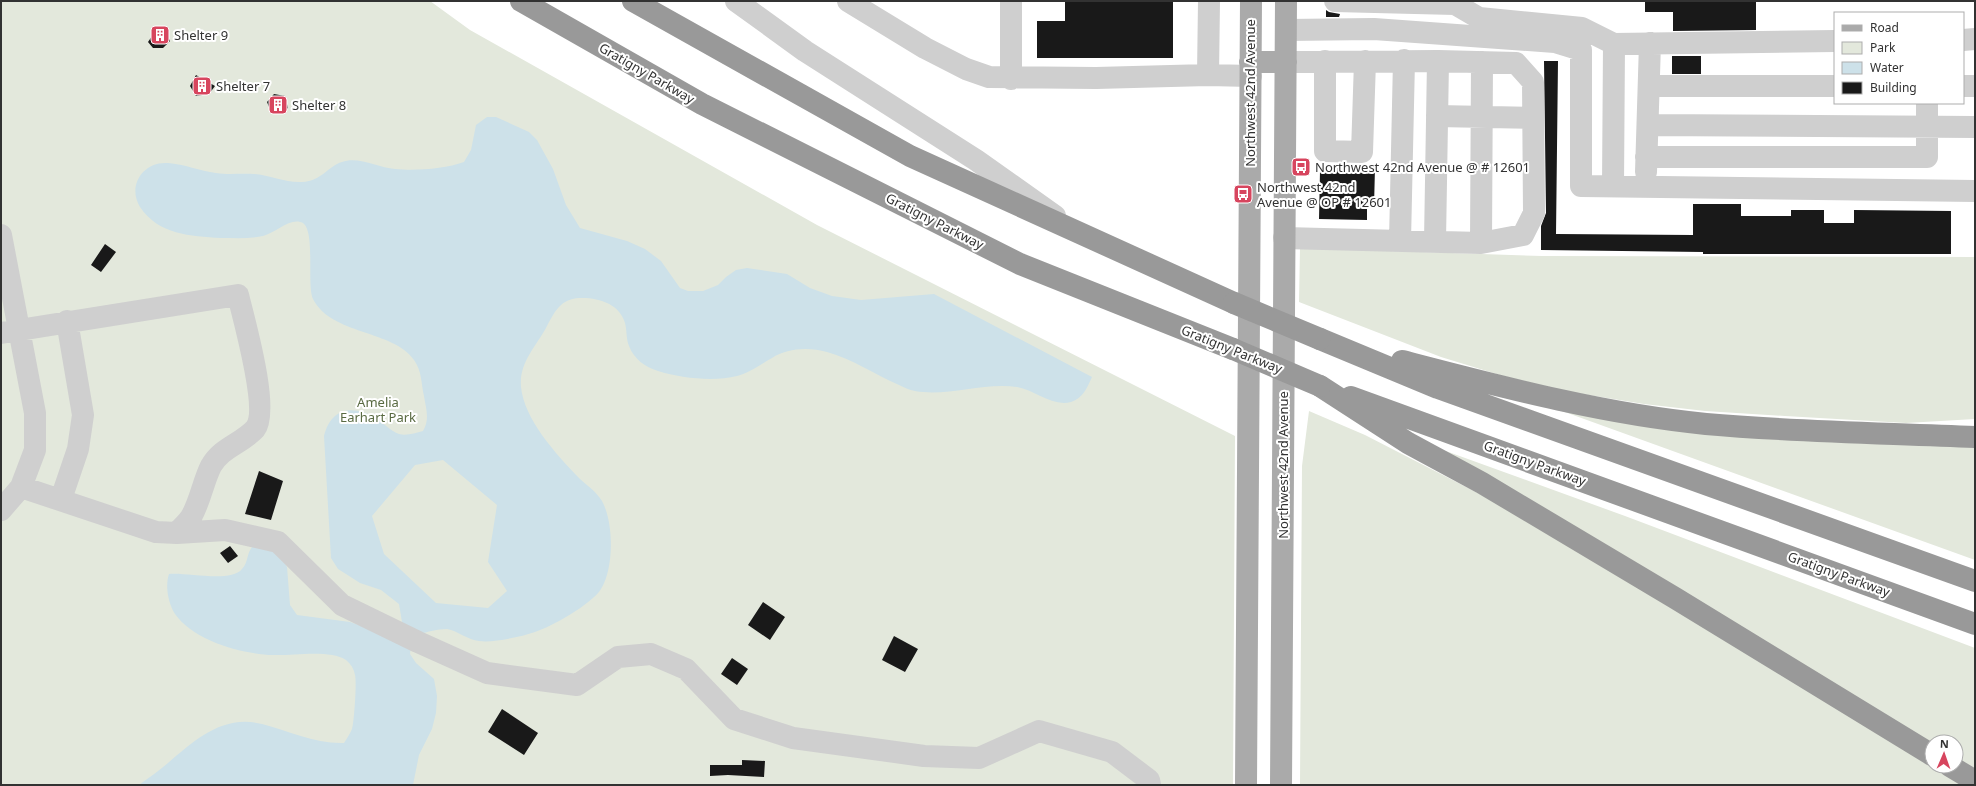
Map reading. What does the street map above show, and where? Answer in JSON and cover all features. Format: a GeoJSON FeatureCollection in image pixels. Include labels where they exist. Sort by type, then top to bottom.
{"type":"FeatureCollection","features":[{"type":"Feature","properties":{"kind":"highway","name":"Gratigny Parkway"},"geometry":{"type":"LineString","coordinates":[[521,1],[702,104],[1020,264],[1233,349],[1320,386],[1975,624]]}},
{"type":"Feature","properties":{"kind":"highway"},"geometry":{"type":"LineString","coordinates":[[633,1],[910,156],[1082,235],[1234,302],[1438,388],[1975,581]]}},
{"type":"Feature","properties":{"kind":"highway"},"geometry":{"type":"LineString","coordinates":[[1320,339],[1551,400],[1631,414],[1706,424],[1973,436]]}},
{"type":"Feature","properties":{"kind":"highway"},"geometry":{"type":"LineString","coordinates":[[1320,386],[1408,443],[1482,483],[1924,750]]}},
{"type":"Feature","properties":{"kind":"highway"},"geometry":{"type":"LineString","coordinates":[[1963,774],[1975,781]]}},
{"type":"Feature","properties":{"kind":"main road","name":"Northwest 42nd Avenue"},"geometry":{"type":"LineString","coordinates":[[1246,785],[1251,1]]}},
{"type":"Feature","properties":{"kind":"main road","name":"Northwest 42nd Avenue"},"geometry":{"type":"LineString","coordinates":[[1281,785],[1286,1]]}},
{"type":"Feature","properties":{"kind":"main road"},"geometry":{"type":"LineString","coordinates":[[1250,69],[1286,62]]}},
{"type":"Feature","properties":{"kind":"lane"},"geometry":{"type":"LineString","coordinates":[[736,1],[806,51],[976,160],[1082,235]]}},
{"type":"Feature","properties":{"kind":"lane"},"geometry":{"type":"LineString","coordinates":[[848,1],[880,22],[966,69],[989,78],[1011,79],[1208,75],[1250,69]]}},
{"type":"Feature","properties":{"kind":"lane"},"geometry":{"type":"LineString","coordinates":[[1011,1],[1011,79]]}},
{"type":"Feature","properties":{"kind":"lane"},"geometry":{"type":"LineString","coordinates":[[1208,75],[1209,1]]}},
{"type":"Feature","properties":{"kind":"lane"},"geometry":{"type":"LineString","coordinates":[[1335,1],[1455,2],[1479,18],[1582,28],[1614,44],[1834,41]]}},
{"type":"Feature","properties":{"kind":"lane"},"geometry":{"type":"LineString","coordinates":[[1374,29],[1375,2]]}},
{"type":"Feature","properties":{"kind":"lane"},"geometry":{"type":"LineString","coordinates":[[1286,30],[1374,29],[1555,42],[1581,50],[1582,186],[1975,191]]}},
{"type":"Feature","properties":{"kind":"lane"},"geometry":{"type":"LineString","coordinates":[[1964,40],[1975,39]]}},
{"type":"Feature","properties":{"kind":"lane"},"geometry":{"type":"LineString","coordinates":[[1645,187],[1650,43]]}},
{"type":"Feature","properties":{"kind":"lane"},"geometry":{"type":"LineString","coordinates":[[1613,186],[1614,44]]}},
{"type":"Feature","properties":{"kind":"lane"},"geometry":{"type":"LineString","coordinates":[[1284,238],[1481,243],[1523,235],[1534,213],[1533,82],[1516,63],[1404,60],[1286,62]]}},
{"type":"Feature","properties":{"kind":"lane"},"geometry":{"type":"LineString","coordinates":[[1400,242],[1404,60]]}},
{"type":"Feature","properties":{"kind":"lane"},"geometry":{"type":"LineString","coordinates":[[1325,61],[1325,151],[1362,152],[1365,61]]}},
{"type":"Feature","properties":{"kind":"lane"},"geometry":{"type":"LineString","coordinates":[[1435,241],[1438,61]]}},
{"type":"Feature","properties":{"kind":"lane"},"geometry":{"type":"LineString","coordinates":[[1481,243],[1482,62]]}},
{"type":"Feature","properties":{"kind":"lane"},"geometry":{"type":"LineString","coordinates":[[1649,86],[1834,86]]}},
{"type":"Feature","properties":{"kind":"lane"},"geometry":{"type":"LineString","coordinates":[[1964,86],[1975,86]]}},
{"type":"Feature","properties":{"kind":"lane"},"geometry":{"type":"LineString","coordinates":[[1926,104],[1927,191]]}},
{"type":"Feature","properties":{"kind":"lane"},"geometry":{"type":"LineString","coordinates":[[1437,116],[1533,118]]}},
{"type":"Feature","properties":{"kind":"lane"},"geometry":{"type":"LineString","coordinates":[[1648,125],[1975,127]]}},
{"type":"Feature","properties":{"kind":"lane"},"geometry":{"type":"LineString","coordinates":[[1646,157],[1927,157]]}},
{"type":"Feature","properties":{"kind":"lane"},"geometry":{"type":"LineString","coordinates":[[1,235],[10,331],[35,414],[35,450],[21,487],[1,510]]}},
{"type":"Feature","properties":{"kind":"lane"},"geometry":{"type":"LineString","coordinates":[[10,331],[238,295],[259,387],[261,411],[256,428],[242,440],[221,452],[211,467],[191,517],[177,533]]}},
{"type":"Feature","properties":{"kind":"lane"},"geometry":{"type":"LineString","coordinates":[[61,499],[78,449],[83,415],[67,321]]}},
{"type":"Feature","properties":{"kind":"lane"},"geometry":{"type":"LineString","coordinates":[[21,487],[61,499],[156,532],[177,533],[225,530],[278,542],[342,605],[418,642],[487,673],[577,685],[618,657],[651,654],[686,669],[734,719],[793,738],[924,756],[979,758],[1039,731],[1112,752],[1149,780],[1150,785]]}},
{"type":"Feature","properties":{"kind":"green space","name":"Amelia Earhart Park"},"geometry":{"type":"Polygon","coordinates":[[[1,1],[430,1],[470,30],[817,225],[1235,436],[1233,785],[1,785],[1,1]]]}},
{"type":"Feature","properties":{"kind":"green space"},"geometry":{"type":"Polygon","coordinates":[[[1300,248],[1542,256],[1975,257],[1975,419],[1906,423],[1705,411],[1644,404],[1570,392],[1503,376],[1441,357],[1299,302],[1300,248]]]}},
{"type":"Feature","properties":{"kind":"green space"},"geometry":{"type":"Polygon","coordinates":[[[1309,411],[1365,435],[1507,508],[1924,757],[1924,774],[1952,774],[1970,785],[1300,785],[1302,466],[1309,411]]]}},
{"type":"Feature","properties":{"kind":"green space"},"geometry":{"type":"Polygon","coordinates":[[[1562,411],[1975,443],[1975,560],[1562,411]]]}},
{"type":"Feature","properties":{"kind":"green space"},"geometry":{"type":"Polygon","coordinates":[[[1443,450],[1625,516],[1975,648],[1975,771],[1964,765],[1964,734],[1924,734],[1924,740],[1443,450]]]}},
{"type":"Feature","properties":{"kind":"water"},"geometry":{"type":"Polygon","coordinates":[[[487,117],[496,117],[529,132],[537,140],[553,169],[566,205],[580,228],[627,241],[645,249],[661,261],[680,288],[688,291],[703,291],[718,285],[736,270],[747,268],[787,274],[810,288],[832,296],[861,300],[934,294],[1092,377],[1086,389],[1079,398],[1071,402],[1064,403],[1050,400],[1017,387],[992,386],[940,392],[915,391],[890,381],[836,355],[820,350],[798,349],[784,352],[741,375],[718,379],[687,377],[653,369],[644,365],[637,359],[631,351],[628,343],[626,326],[622,316],[613,306],[601,300],[586,298],[573,299],[563,303],[553,315],[525,362],[521,378],[521,387],[523,399],[528,411],[542,435],[569,468],[597,494],[606,510],[609,521],[611,545],[610,558],[605,580],[601,589],[596,595],[571,614],[551,625],[535,632],[514,638],[479,641],[447,629],[419,634],[411,646],[410,654],[416,663],[434,679],[437,696],[436,713],[432,729],[419,755],[413,785],[139,785],[199,738],[222,726],[235,723],[248,722],[262,724],[312,739],[333,743],[344,743],[352,729],[354,719],[356,679],[352,667],[346,660],[331,655],[321,654],[273,655],[247,652],[233,649],[206,639],[194,632],[175,614],[168,594],[167,584],[169,574],[219,576],[236,573],[242,569],[246,563],[251,548],[254,545],[276,552],[283,560],[287,567],[290,605],[297,615],[350,622],[370,629],[402,622],[399,604],[381,590],[360,583],[338,569],[331,558],[324,436],[332,419],[337,414],[344,411],[359,411],[367,414],[376,418],[393,431],[402,435],[423,431],[427,418],[420,373],[417,364],[405,350],[378,337],[334,320],[322,311],[313,299],[310,281],[310,243],[305,225],[300,222],[291,222],[263,236],[247,238],[209,237],[187,235],[176,232],[166,229],[156,223],[140,207],[136,199],[135,191],[140,176],[151,166],[159,163],[180,165],[216,173],[260,175],[296,182],[315,179],[337,164],[355,160],[395,169],[421,170],[439,168],[464,162],[471,150],[476,125],[487,117]],[[443,460],[415,465],[372,516],[384,554],[436,603],[488,608],[507,591],[488,562],[497,505],[443,460]]]}},
{"type":"Feature","properties":{"kind":"building"},"geometry":{"type":"Polygon","coordinates":[[[1065,1],[1173,1],[1173,58],[1037,58],[1037,21],[1065,21],[1065,1]]]}},
{"type":"Feature","properties":{"kind":"building"},"geometry":{"type":"Polygon","coordinates":[[[1645,1],[1756,1],[1756,30],[1673,31],[1673,12],[1645,12],[1645,1]]]}},
{"type":"Feature","properties":{"kind":"building"},"geometry":{"type":"Polygon","coordinates":[[[1326,10],[1340,14],[1339,17],[1326,17],[1326,10]]]}},
{"type":"Feature","properties":{"kind":"building","name":"Shelter 9"},"geometry":{"type":"Polygon","coordinates":[[[156,30],[165,30],[170,41],[163,48],[153,48],[148,42],[156,30]]]}},
{"type":"Feature","properties":{"kind":"building"},"geometry":{"type":"Polygon","coordinates":[[[1672,56],[1701,56],[1701,74],[1672,74],[1672,56]]]}},
{"type":"Feature","properties":{"kind":"building"},"geometry":{"type":"Polygon","coordinates":[[[1544,61],[1558,61],[1556,234],[1693,235],[1693,204],[1741,204],[1741,216],[1791,216],[1791,210],[1824,210],[1824,223],[1854,223],[1854,210],[1951,211],[1951,254],[1703,254],[1703,252],[1541,250],[1541,226],[1546,213],[1544,61]]]}},
{"type":"Feature","properties":{"kind":"building","name":"Shelter 7"},"geometry":{"type":"Polygon","coordinates":[[[196,75],[215,86],[209,94],[196,96],[190,86],[196,75]]]}},
{"type":"Feature","properties":{"kind":"building","name":"Shelter 8"},"geometry":{"type":"Polygon","coordinates":[[[274,94],[285,96],[288,108],[279,114],[271,112],[267,102],[274,94]]]}},
{"type":"Feature","properties":{"kind":"building"},"geometry":{"type":"Polygon","coordinates":[[[1333,166],[1375,167],[1374,207],[1367,207],[1367,220],[1319,219],[1320,171],[1333,171],[1333,166]]]}},
{"type":"Feature","properties":{"kind":"building"},"geometry":{"type":"Polygon","coordinates":[[[105,244],[116,252],[101,272],[91,265],[105,244]]]}},
{"type":"Feature","properties":{"kind":"building"},"geometry":{"type":"Polygon","coordinates":[[[259,471],[283,481],[271,520],[245,514],[259,471]]]}},
{"type":"Feature","properties":{"kind":"building"},"geometry":{"type":"Polygon","coordinates":[[[230,546],[238,556],[228,563],[220,553],[230,546]]]}},
{"type":"Feature","properties":{"kind":"building"},"geometry":{"type":"Polygon","coordinates":[[[763,602],[785,617],[770,640],[748,625],[763,602]]]}},
{"type":"Feature","properties":{"kind":"building"},"geometry":{"type":"Polygon","coordinates":[[[894,636],[918,649],[905,672],[882,660],[894,636]]]}},
{"type":"Feature","properties":{"kind":"building"},"geometry":{"type":"Polygon","coordinates":[[[732,658],[748,669],[737,685],[721,674],[732,658]]]}},
{"type":"Feature","properties":{"kind":"building"},"geometry":{"type":"Polygon","coordinates":[[[502,709],[538,733],[524,755],[488,732],[502,709]]]}},
{"type":"Feature","properties":{"kind":"building"},"geometry":{"type":"Polygon","coordinates":[[[742,760],[765,761],[764,777],[728,775],[710,776],[710,765],[742,765],[742,760]]]}},
{"type":"Feature","properties":{"kind":"place","name":"Shelter 9"},"geometry":{"type":"Point","coordinates":[160,35]}},
{"type":"Feature","properties":{"kind":"place","name":"Shelter 7"},"geometry":{"type":"Point","coordinates":[202,86]}},
{"type":"Feature","properties":{"kind":"place","name":"Shelter 8"},"geometry":{"type":"Point","coordinates":[278,105]}},
{"type":"Feature","properties":{"kind":"place","name":"Northwest 42nd Avenue @ # 12601"},"geometry":{"type":"Point","coordinates":[1301,167]}},
{"type":"Feature","properties":{"kind":"place","name":"Northwest 42nd Avenue @ OP # 12601"},"geometry":{"type":"Point","coordinates":[1243,194]}}]}
